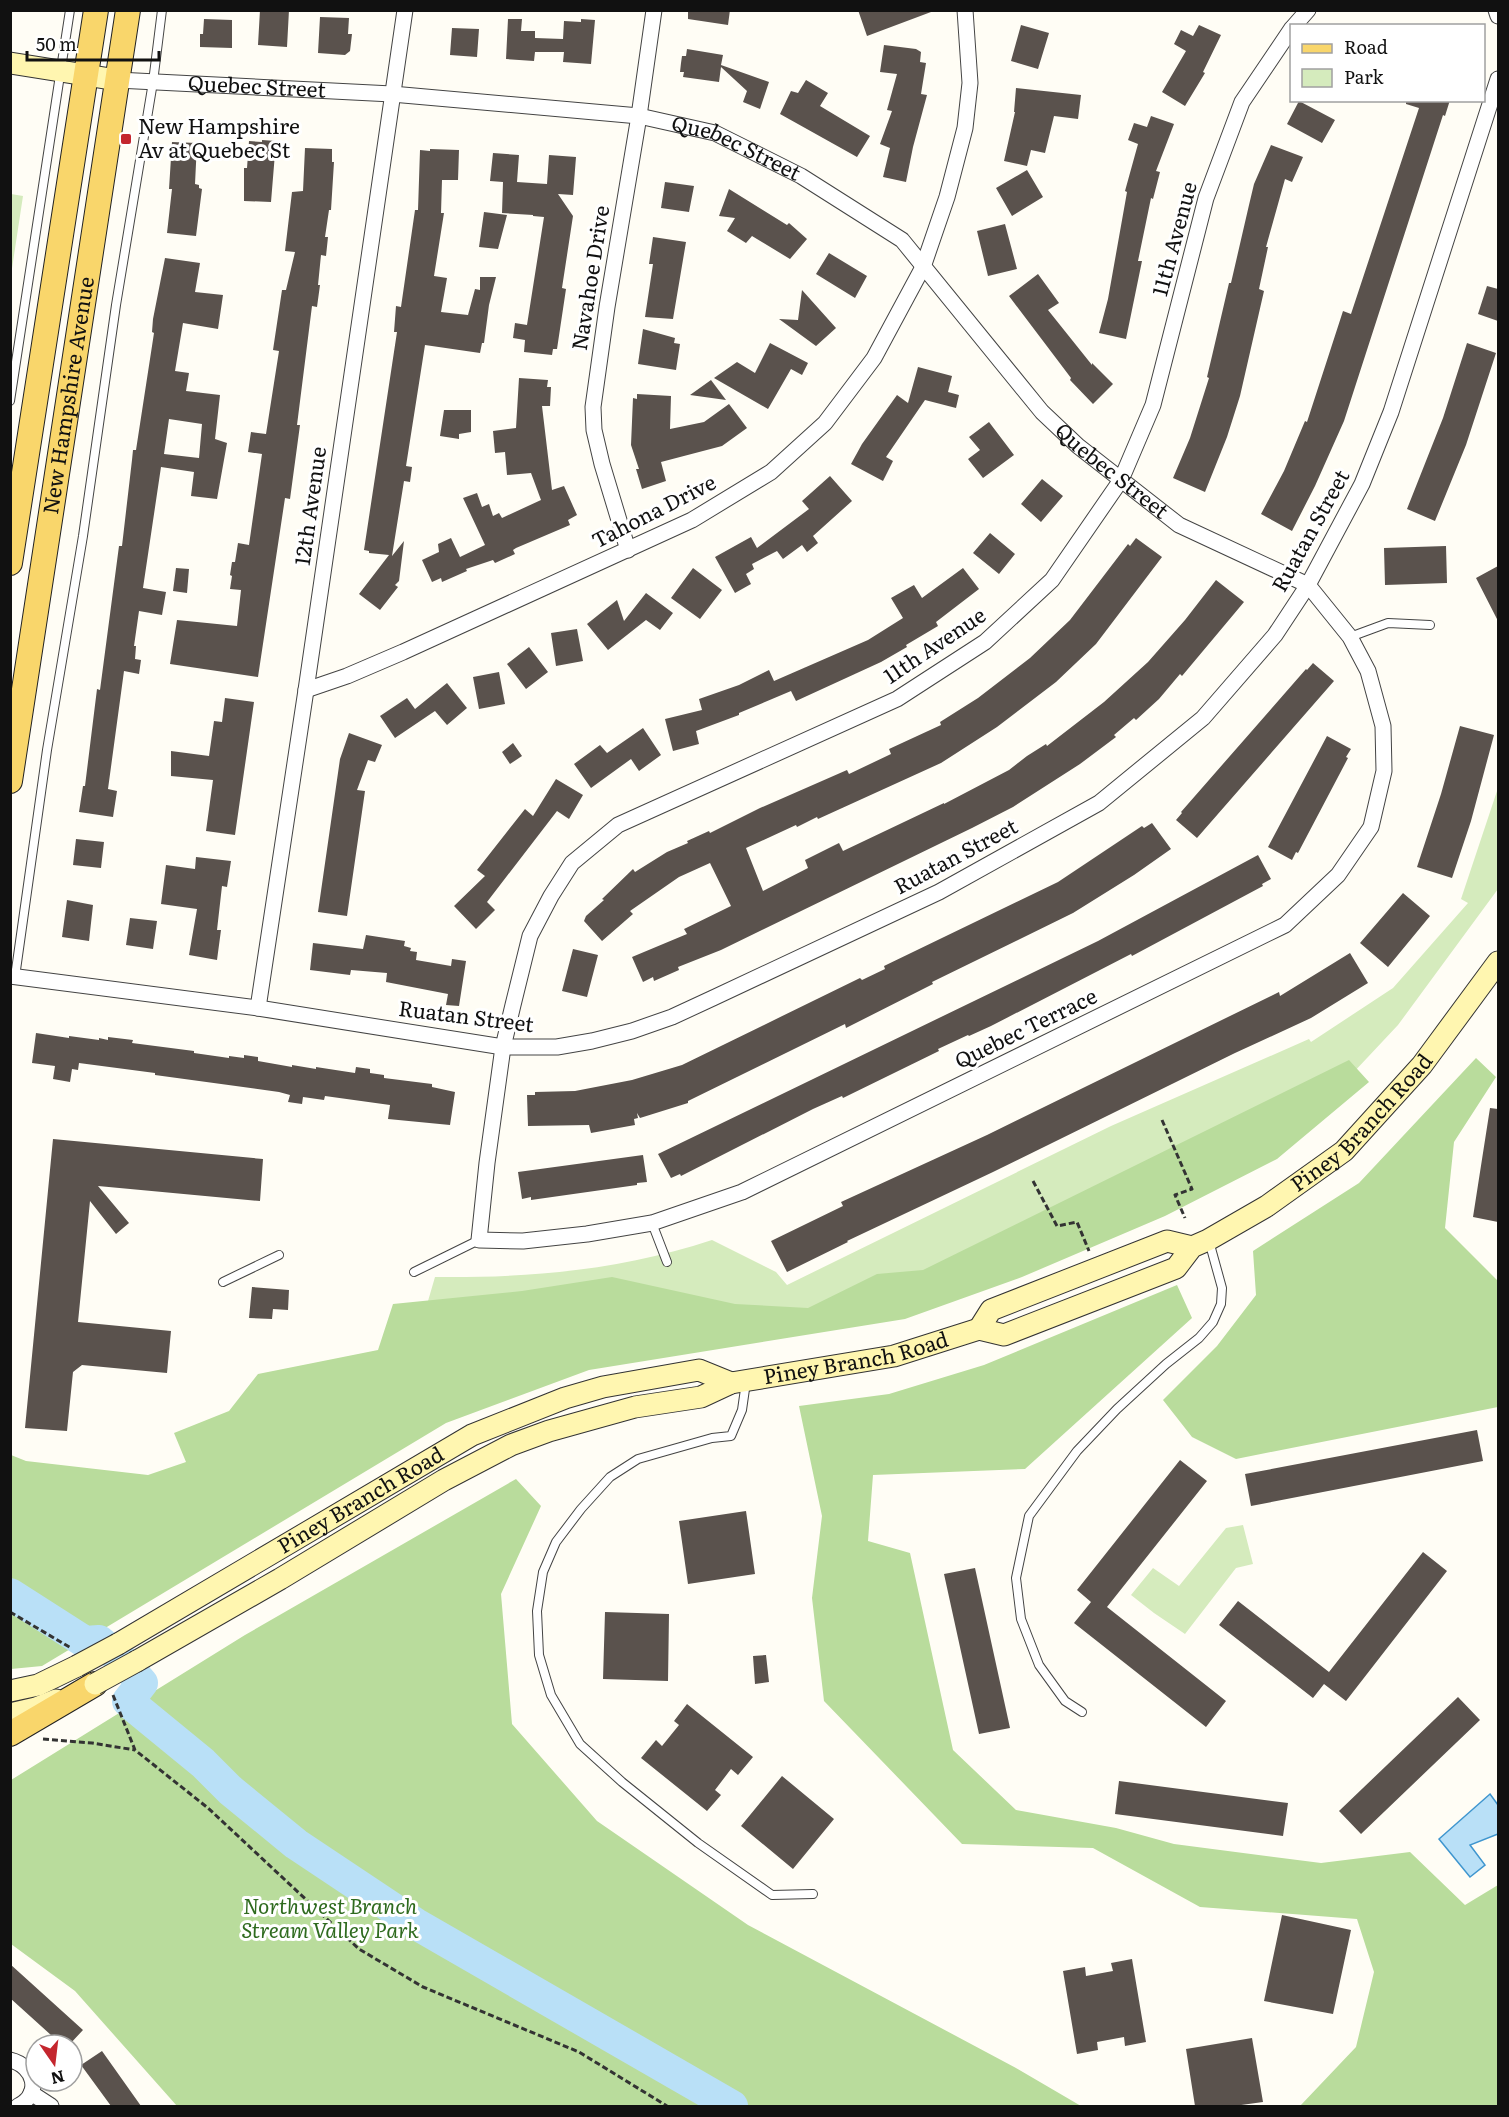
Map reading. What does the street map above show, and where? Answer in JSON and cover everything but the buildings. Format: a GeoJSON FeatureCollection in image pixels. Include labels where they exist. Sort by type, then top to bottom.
{"type":"FeatureCollection","features":[{"type":"Feature","properties":{"kind":"main road","name":"New Hampshire Avenue"},"geometry":{"type":"LineString","coordinates":[[10,563],[96,10]]}},
{"type":"Feature","properties":{"kind":"main road","name":"New Hampshire Avenue"},"geometry":{"type":"LineString","coordinates":[[10,781],[128,10]]}},
{"type":"Feature","properties":{"kind":"main road","name":"Quebec Street"},"geometry":{"type":"LineString","coordinates":[[10,63],[117,80]]}},
{"type":"Feature","properties":{"kind":"main road","name":"Piney Branch Road"},"geometry":{"type":"LineString","coordinates":[[10,1714],[103,1688],[137,1661],[280,1579],[444,1480],[511,1445],[579,1421],[635,1407],[701,1397],[739,1382],[894,1356],[979,1329],[1004,1335],[1176,1268],[1200,1243],[1267,1206],[1344,1151],[1422,1065],[1498,962]]}},
{"type":"Feature","properties":{"kind":"main road"},"geometry":{"type":"LineString","coordinates":[[979,1329],[991,1310],[1167,1241],[1200,1243]]}},
{"type":"Feature","properties":{"kind":"main road","name":"Piney Branch Road"},"geometry":{"type":"LineString","coordinates":[[10,1691],[38,1685],[76,1659],[118,1644],[472,1435],[565,1398],[603,1387],[699,1370],[739,1382]]}},
{"type":"Feature","properties":{"kind":"main road"},"geometry":{"type":"LineString","coordinates":[[10,1734],[103,1688]]}},
{"type":"Feature","properties":{"kind":"street","name":"12th Avenue"},"geometry":{"type":"LineString","coordinates":[[258,1008],[405,10]]}},
{"type":"Feature","properties":{"kind":"street","name":"Navahoe Drive"},"geometry":{"type":"LineString","coordinates":[[628,550],[602,464],[594,430],[593,407],[654,10]]}},
{"type":"Feature","properties":{"kind":"street","name":"Tahona Drive"},"geometry":{"type":"LineString","coordinates":[[306,690],[347,676],[403,652],[692,520],[771,472],[825,423],[874,358],[923,267],[947,197],[964,128],[970,83],[965,10]]}},
{"type":"Feature","properties":{"kind":"street","name":"11th Avenue"},"geometry":{"type":"LineString","coordinates":[[1295,24],[1308,10]]}},
{"type":"Feature","properties":{"kind":"street"},"geometry":{"type":"LineString","coordinates":[[1496,10],[1498,15]]}},
{"type":"Feature","properties":{"kind":"street","name":"11th Avenue"},"geometry":{"type":"LineString","coordinates":[[479,1240],[503,1047],[530,936],[572,863],[618,825],[897,699],[984,642],[1053,580],[1121,480],[1153,405],[1206,198],[1238,112],[1242,102],[1290,30]]}},
{"type":"Feature","properties":{"kind":"street","name":"Quebec Street"},"geometry":{"type":"LineString","coordinates":[[117,80],[392,94],[639,116],[715,133],[801,177],[902,240],[1042,412],[1078,446],[1179,525],[1308,585]]}},
{"type":"Feature","properties":{"kind":"street","name":"Ruatan Street"},"geometry":{"type":"LineString","coordinates":[[13,977],[258,1008],[503,1047],[557,1047],[632,1031],[672,1017],[939,892],[1100,803],[1203,718],[1275,635],[1308,585],[1362,484],[1391,412],[1498,80]]}},
{"type":"Feature","properties":{"kind":"street","name":"Quebec Terrace"},"geometry":{"type":"LineString","coordinates":[[479,1240],[523,1241],[587,1234],[652,1223],[742,1192],[1285,925],[1338,875],[1371,827],[1384,771],[1383,726],[1368,671],[1350,637],[1308,585]]}},
{"type":"Feature","properties":{"kind":"street"},"geometry":{"type":"LineString","coordinates":[[10,2060],[24,2066]]}},
{"type":"Feature","properties":{"kind":"street"},"geometry":{"type":"LineString","coordinates":[[20,2106],[31,2093],[51,2106]]}},
{"type":"Feature","properties":{"kind":"lane"},"geometry":{"type":"LineString","coordinates":[[10,400],[70,10]]}},
{"type":"Feature","properties":{"kind":"lane"},"geometry":{"type":"LineString","coordinates":[[13,977],[47,750],[83,536],[162,10]]}},
{"type":"Feature","properties":{"kind":"lane"},"geometry":{"type":"LineString","coordinates":[[1350,637],[1388,623],[1430,625]]}},
{"type":"Feature","properties":{"kind":"lane"},"geometry":{"type":"LineString","coordinates":[[652,1223],[667,1262]]}},
{"type":"Feature","properties":{"kind":"lane"},"geometry":{"type":"LineString","coordinates":[[414,1272],[479,1240]]}},
{"type":"Feature","properties":{"kind":"lane"},"geometry":{"type":"LineString","coordinates":[[1082,1712],[1065,1701],[1039,1665],[1021,1619],[1016,1578],[1029,1516],[1077,1451],[1117,1409],[1166,1364],[1199,1338],[1213,1322],[1221,1304],[1222,1288],[1200,1243]]}},
{"type":"Feature","properties":{"kind":"lane"},"geometry":{"type":"LineString","coordinates":[[222,1282],[279,1255]]}},
{"type":"Feature","properties":{"kind":"lane"},"geometry":{"type":"LineString","coordinates":[[739,1382],[742,1410],[731,1436],[683,1445],[638,1459],[610,1477],[555,1542],[543,1572],[537,1611],[539,1655],[551,1695],[580,1744],[622,1782],[698,1843],[772,1895],[813,1894]]}},
{"type":"Feature","properties":{"kind":"path"},"geometry":{"type":"LineString","coordinates":[[1162,1120],[1192,1189],[1175,1195],[1185,1218]]}},
{"type":"Feature","properties":{"kind":"path"},"geometry":{"type":"LineString","coordinates":[[1033,1181],[1057,1226],[1077,1222],[1091,1256]]}},
{"type":"Feature","properties":{"kind":"path"},"geometry":{"type":"LineString","coordinates":[[10,1612],[76,1659]]}},
{"type":"Feature","properties":{"kind":"path"},"geometry":{"type":"LineString","coordinates":[[103,1688],[116,1701],[135,1750]]}},
{"type":"Feature","properties":{"kind":"path"},"geometry":{"type":"LineString","coordinates":[[35,1740],[92,1743],[135,1750],[208,1808],[359,1949],[423,1987],[579,2052],[667,2106]]}},
{"type":"Feature","properties":{"kind":"green space"},"geometry":{"type":"Polygon","coordinates":[[[10,194],[23,196],[11,275],[10,194]]]}},
{"type":"Feature","properties":{"kind":"green space"},"geometry":{"type":"Polygon","coordinates":[[[1498,788],[1498,889],[1398,1025],[1337,1090],[952,1285],[659,1337],[389,1435],[435,1277],[506,1276],[575,1270],[644,1259],[712,1240],[776,1272],[787,1285],[1111,1126],[1309,1039],[1311,1042],[1393,988],[1468,903],[1461,899],[1498,788]]]}},
{"type":"Feature","properties":{"kind":"green space"},"geometry":{"type":"Polygon","coordinates":[[[1476,1058],[1496,1077],[1454,1142],[1445,1228],[1498,1281],[1498,1407],[1236,1459],[1192,1437],[1163,1400],[1217,1346],[1256,1295],[1253,1251],[1359,1183],[1476,1058]]]}},
{"type":"Feature","properties":{"kind":"green space"},"geometry":{"type":"Polygon","coordinates":[[[1349,1060],[1369,1082],[1277,1159],[1165,1216],[1022,1277],[905,1319],[589,1370],[446,1423],[42,1666],[11,1669],[11,1455],[26,1461],[148,1475],[186,1462],[174,1433],[229,1411],[258,1374],[378,1350],[393,1304],[522,1291],[612,1277],[735,1304],[808,1308],[877,1274],[923,1270],[1349,1060]]]}},
{"type":"Feature","properties":{"kind":"green space"},"geometry":{"type":"Polygon","coordinates":[[[1177,1285],[1192,1318],[1025,1469],[873,1475],[868,1541],[910,1553],[953,1750],[1016,1810],[1116,1828],[1174,1844],[1321,1863],[1410,1852],[1465,1905],[1498,1885],[1498,2106],[1300,2106],[1356,2047],[1374,1972],[1357,1919],[1200,1907],[1093,1848],[962,1844],[824,1701],[812,1598],[822,1516],[799,1406],[889,1394],[984,1365],[1177,1285]]]}},
{"type":"Feature","properties":{"kind":"green space","name":"Northwest Branch Stream Valley Park"},"geometry":{"type":"Polygon","coordinates":[[[516,1479],[541,1506],[501,1594],[512,1724],[597,1821],[748,1925],[1016,2068],[1081,2106],[177,2106],[75,1991],[11,1944],[11,1780],[245,1635],[516,1479]]]}},
{"type":"Feature","properties":{"kind":"green space"},"geometry":{"type":"Polygon","coordinates":[[[1243,1525],[1253,1564],[1236,1568],[1185,1634],[1131,1595],[1153,1568],[1179,1586],[1226,1528],[1243,1525]]]}},
{"type":"Feature","properties":{"kind":"water"},"geometry":{"type":"Polygon","coordinates":[[[1490,1794],[1498,1805],[1498,1834],[1470,1845],[1485,1865],[1470,1877],[1439,1839],[1490,1794]]]}},
{"type":"Feature","properties":{"kind":"waterway"},"geometry":{"type":"LineString","coordinates":[[10,1594],[85,1642],[99,1641],[121,1659],[142,1683],[128,1701],[296,1844],[416,1924],[732,2106]]}},
{"type":"Feature","properties":{"kind":"place","name":"New Hampshire Av at Quebec St"},"geometry":{"type":"Point","coordinates":[126,139]}}]}
